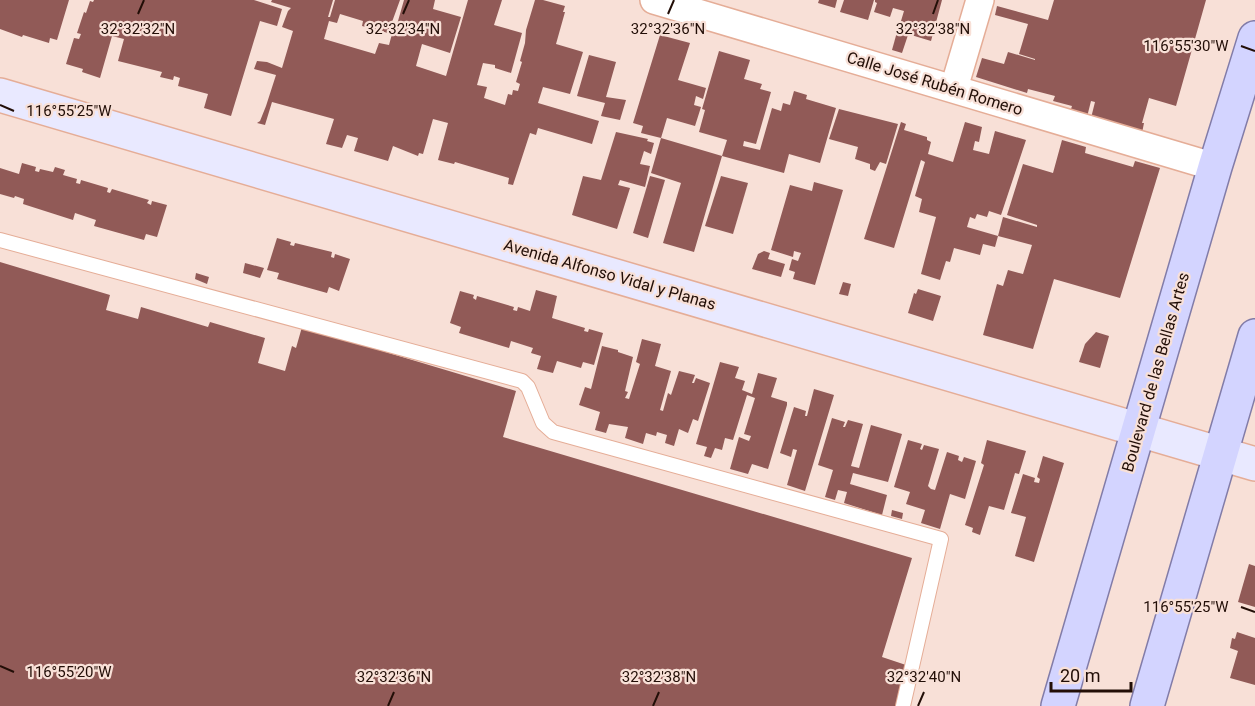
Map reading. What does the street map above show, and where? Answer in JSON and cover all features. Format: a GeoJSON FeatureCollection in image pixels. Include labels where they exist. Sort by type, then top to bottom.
{"type":"FeatureCollection","features":[{"type":"Feature","properties":{"kind":"main road","name":"Boulevard de las Bellas Artes"},"geometry":{"type":"LineString","coordinates":[[1058,706],[1215,167],[1255,38]]}},
{"type":"Feature","properties":{"kind":"main road","name":"Avenida Alfonso Vidal y Planas"},"geometry":{"type":"LineString","coordinates":[[0,95],[1255,464]]}},
{"type":"Feature","properties":{"kind":"main road"},"geometry":{"type":"LineString","coordinates":[[1147,706],[1255,336]]}},
{"type":"Feature","properties":{"kind":"street","name":"Calle José Rubén Romero"},"geometry":{"type":"LineString","coordinates":[[654,0],[1215,167]]}},
{"type":"Feature","properties":{"kind":"street"},"geometry":{"type":"LineString","coordinates":[[954,88],[980,0]]}},
{"type":"Feature","properties":{"kind":"lane"},"geometry":{"type":"LineString","coordinates":[[0,240],[522,381],[528,387],[543,423],[553,432],[941,539],[903,706]]}},
{"type":"Feature","properties":{"kind":"building"},"geometry":{"type":"Polygon","coordinates":[[[0,0],[69,0],[57,40],[50,38],[49,43],[0,29],[0,0]]]}},
{"type":"Feature","properties":{"kind":"building"},"geometry":{"type":"Polygon","coordinates":[[[254,0],[282,9],[277,26],[260,21],[231,116],[204,108],[208,94],[178,86],[180,78],[174,76],[173,80],[160,77],[162,72],[118,61],[124,39],[112,36],[100,78],[82,72],[83,69],[66,64],[74,38],[79,39],[81,34],[77,33],[84,12],[86,13],[90,1],[254,0]]]}},
{"type":"Feature","properties":{"kind":"building"},"geometry":{"type":"Polygon","coordinates":[[[272,0],[333,0],[328,17],[330,17],[335,0],[400,0],[388,33],[362,26],[363,21],[340,14],[337,23],[329,21],[324,39],[375,54],[379,43],[389,45],[404,0],[435,0],[433,9],[461,17],[450,53],[422,44],[416,66],[446,76],[468,0],[502,0],[494,25],[522,33],[511,73],[495,68],[495,65],[483,63],[477,85],[487,87],[484,98],[505,105],[508,94],[512,95],[513,90],[518,91],[520,84],[516,82],[522,62],[520,61],[526,30],[535,0],[565,6],[556,44],[583,52],[570,94],[543,87],[538,103],[599,121],[592,144],[538,128],[536,135],[530,133],[513,185],[508,184],[509,178],[455,162],[454,164],[438,160],[448,123],[433,119],[423,154],[419,153],[418,156],[393,146],[388,161],[354,151],[358,138],[347,135],[342,148],[326,144],[334,119],[272,102],[265,125],[257,123],[266,106],[276,75],[254,69],[257,61],[282,68],[293,31],[282,27],[291,8],[271,2],[272,0]]]}},
{"type":"Feature","properties":{"kind":"building"},"geometry":{"type":"Polygon","coordinates":[[[819,0],[837,0],[835,8],[818,3],[819,0]]]}},
{"type":"Feature","properties":{"kind":"building"},"geometry":{"type":"Polygon","coordinates":[[[844,0],[874,0],[868,20],[840,12],[844,0]]]}},
{"type":"Feature","properties":{"kind":"building"},"geometry":{"type":"Polygon","coordinates":[[[875,0],[942,0],[931,41],[898,31],[904,11],[893,8],[890,17],[874,12],[877,3],[875,0]]]}},
{"type":"Feature","properties":{"kind":"building"},"geometry":{"type":"Polygon","coordinates":[[[1054,0],[1206,0],[1176,106],[1149,98],[1142,123],[1144,123],[1142,133],[1091,118],[1095,102],[1091,101],[1087,117],[1070,112],[1072,106],[1053,101],[1055,96],[1028,89],[1027,93],[976,77],[982,58],[1004,64],[1008,52],[1035,60],[1019,54],[1028,24],[995,15],[997,6],[1048,20],[1054,0]]]}},
{"type":"Feature","properties":{"kind":"building"},"geometry":{"type":"Polygon","coordinates":[[[897,32],[908,35],[902,53],[892,50],[897,32]]]}},
{"type":"Feature","properties":{"kind":"building"},"geometry":{"type":"Polygon","coordinates":[[[660,35],[690,43],[678,80],[706,88],[703,99],[696,96],[694,105],[701,107],[695,126],[667,118],[661,138],[641,133],[643,126],[633,123],[660,35]]]}},
{"type":"Feature","properties":{"kind":"building"},"geometry":{"type":"Polygon","coordinates":[[[719,51],[750,60],[744,79],[762,84],[760,89],[771,92],[756,144],[744,141],[743,146],[760,150],[772,108],[781,111],[783,103],[790,105],[794,91],[807,95],[806,99],[836,108],[820,163],[789,154],[784,173],[722,156],[727,140],[699,132],[705,110],[702,109],[719,51]]]}},
{"type":"Feature","properties":{"kind":"building"},"geometry":{"type":"Polygon","coordinates":[[[589,55],[616,62],[606,97],[626,100],[620,120],[601,116],[605,103],[577,96],[589,55]]]}},
{"type":"Feature","properties":{"kind":"building"},"geometry":{"type":"Polygon","coordinates":[[[839,109],[898,124],[886,164],[880,162],[875,171],[870,169],[870,164],[855,159],[858,147],[829,139],[839,109]]]}},
{"type":"Feature","properties":{"kind":"building"},"geometry":{"type":"Polygon","coordinates":[[[901,122],[906,124],[904,130],[927,137],[927,140],[931,142],[928,154],[953,162],[965,122],[982,127],[979,142],[975,141],[973,150],[989,154],[995,131],[1026,140],[1001,215],[989,211],[987,217],[977,214],[975,219],[970,217],[967,227],[998,236],[995,247],[983,244],[980,255],[954,248],[950,262],[946,261],[940,280],[921,274],[936,217],[919,212],[922,199],[915,196],[925,162],[921,160],[894,248],[864,239],[901,122]]]}},
{"type":"Feature","properties":{"kind":"building"},"geometry":{"type":"Polygon","coordinates":[[[616,132],[648,139],[647,141],[654,143],[651,154],[644,151],[640,164],[650,166],[645,187],[620,180],[618,185],[630,188],[617,229],[572,215],[583,176],[601,180],[616,132]]]}},
{"type":"Feature","properties":{"kind":"building"},"geometry":{"type":"Polygon","coordinates":[[[661,138],[722,156],[694,252],[663,243],[681,183],[651,173],[661,138]]]}},
{"type":"Feature","properties":{"kind":"building"},"geometry":{"type":"Polygon","coordinates":[[[1062,140],[1086,147],[1085,153],[1133,167],[1135,161],[1160,168],[1120,298],[1054,279],[1033,349],[983,335],[997,284],[1003,286],[1008,270],[1023,274],[1032,245],[998,236],[1003,217],[1037,227],[1037,225],[1007,215],[1023,164],[1053,173],[1062,140]]]}},
{"type":"Feature","properties":{"kind":"building"},"geometry":{"type":"Polygon","coordinates":[[[22,163],[36,167],[35,171],[39,172],[40,169],[53,172],[55,167],[65,170],[63,175],[77,179],[76,183],[80,184],[81,180],[108,188],[107,192],[110,193],[112,189],[149,200],[147,203],[151,205],[152,201],[167,205],[157,237],[146,234],[144,240],[94,226],[96,220],[75,213],[73,220],[23,204],[24,199],[0,194],[0,168],[19,174],[22,163]]]}},
{"type":"Feature","properties":{"kind":"building"},"geometry":{"type":"Polygon","coordinates":[[[650,176],[665,180],[648,238],[633,233],[650,176]]]}},
{"type":"Feature","properties":{"kind":"building"},"geometry":{"type":"Polygon","coordinates":[[[721,176],[748,183],[733,234],[705,226],[721,176]]]}},
{"type":"Feature","properties":{"kind":"building"},"geometry":{"type":"Polygon","coordinates":[[[814,182],[843,190],[815,285],[793,279],[795,272],[789,270],[792,259],[798,261],[801,253],[794,251],[793,257],[771,250],[790,185],[812,191],[814,182]]]}},
{"type":"Feature","properties":{"kind":"building"},"geometry":{"type":"Polygon","coordinates":[[[277,238],[291,242],[290,245],[294,246],[295,243],[332,252],[331,257],[334,258],[335,254],[350,259],[339,291],[329,287],[327,293],[277,279],[279,273],[267,270],[277,238]]]}},
{"type":"Feature","properties":{"kind":"building"},"geometry":{"type":"Polygon","coordinates":[[[764,251],[770,253],[768,259],[785,264],[781,277],[752,269],[758,254],[764,251]]]}},
{"type":"Feature","properties":{"kind":"building"},"geometry":{"type":"Polygon","coordinates":[[[0,262],[110,295],[106,310],[138,319],[141,307],[208,327],[210,322],[265,338],[258,363],[285,371],[292,346],[296,348],[302,327],[516,391],[503,437],[912,558],[882,657],[909,666],[897,706],[0,706],[0,262]]]}},
{"type":"Feature","properties":{"kind":"building"},"geometry":{"type":"Polygon","coordinates":[[[245,263],[264,268],[260,278],[243,273],[245,263]]]}},
{"type":"Feature","properties":{"kind":"building"},"geometry":{"type":"Polygon","coordinates":[[[196,273],[209,277],[207,284],[195,279],[196,273]]]}},
{"type":"Feature","properties":{"kind":"building"},"geometry":{"type":"Polygon","coordinates":[[[843,282],[851,284],[848,296],[839,294],[843,282]]]}},
{"type":"Feature","properties":{"kind":"building"},"geometry":{"type":"Polygon","coordinates":[[[918,289],[941,296],[933,321],[908,313],[914,293],[916,294],[918,289]]]}},
{"type":"Feature","properties":{"kind":"building"},"geometry":{"type":"Polygon","coordinates":[[[536,290],[557,296],[552,318],[585,328],[584,331],[588,332],[589,329],[603,333],[594,365],[583,362],[581,368],[557,361],[553,373],[537,369],[541,356],[531,353],[533,348],[511,341],[509,348],[459,333],[461,327],[450,323],[460,291],[474,295],[473,298],[476,300],[477,296],[514,307],[513,310],[517,311],[518,307],[530,311],[536,290]]]}},
{"type":"Feature","properties":{"kind":"building"},"geometry":{"type":"Polygon","coordinates":[[[1096,332],[1109,336],[1100,368],[1079,362],[1085,344],[1096,332]]]}},
{"type":"Feature","properties":{"kind":"building"},"geometry":{"type":"Polygon","coordinates":[[[642,339],[661,344],[655,366],[671,371],[660,410],[663,411],[668,393],[671,395],[679,371],[695,375],[692,383],[696,378],[710,383],[698,421],[693,419],[688,433],[679,429],[674,446],[665,443],[667,435],[657,432],[656,436],[646,433],[643,444],[625,438],[628,427],[609,424],[606,433],[595,430],[600,412],[579,405],[585,387],[591,389],[602,346],[633,357],[625,391],[628,392],[625,398],[629,399],[640,364],[636,362],[642,339]]]}},
{"type":"Feature","properties":{"kind":"building"},"geometry":{"type":"Polygon","coordinates":[[[720,362],[739,367],[735,378],[745,381],[742,390],[752,394],[758,373],[777,378],[771,397],[787,402],[787,405],[768,469],[752,464],[748,474],[730,469],[739,437],[749,441],[751,436],[744,434],[755,398],[747,395],[733,440],[725,438],[722,450],[715,448],[711,458],[704,456],[707,447],[696,444],[720,362]]]}},
{"type":"Feature","properties":{"kind":"building"},"geometry":{"type":"Polygon","coordinates":[[[814,389],[834,395],[805,491],[787,485],[797,450],[793,449],[791,457],[780,453],[794,407],[806,411],[805,416],[807,416],[814,389]]]}},
{"type":"Feature","properties":{"kind":"building"},"geometry":{"type":"Polygon","coordinates":[[[832,418],[845,422],[843,427],[848,420],[863,424],[851,466],[859,468],[871,425],[902,434],[888,482],[853,473],[850,484],[887,495],[882,515],[844,503],[847,492],[838,490],[835,500],[825,497],[833,470],[818,465],[832,418]]]}},
{"type":"Feature","properties":{"kind":"building"},"geometry":{"type":"Polygon","coordinates":[[[908,440],[922,444],[920,449],[922,450],[924,445],[939,449],[928,486],[931,489],[935,490],[947,452],[959,456],[958,460],[962,462],[964,457],[976,461],[965,499],[950,494],[940,529],[921,523],[925,510],[906,504],[910,492],[894,487],[908,440]]]}},
{"type":"Feature","properties":{"kind":"building"},"geometry":{"type":"Polygon","coordinates":[[[987,440],[1026,451],[1019,474],[1015,473],[1004,510],[989,506],[980,535],[972,532],[973,528],[965,525],[984,465],[981,463],[987,440]]]}},
{"type":"Feature","properties":{"kind":"building"},"geometry":{"type":"Polygon","coordinates":[[[1043,456],[1064,463],[1034,562],[1015,556],[1026,517],[1011,513],[1023,474],[1035,478],[1034,482],[1039,483],[1040,479],[1037,477],[1043,456]]]}},
{"type":"Feature","properties":{"kind":"building"},"geometry":{"type":"Polygon","coordinates":[[[892,510],[903,513],[902,519],[891,516],[892,510]]]}},
{"type":"Feature","properties":{"kind":"building"},"geometry":{"type":"Polygon","coordinates":[[[1249,564],[1255,566],[1255,607],[1238,602],[1249,564]]]}},
{"type":"Feature","properties":{"kind":"building"},"geometry":{"type":"Polygon","coordinates":[[[1237,632],[1255,638],[1255,685],[1230,678],[1238,651],[1230,648],[1232,638],[1235,639],[1237,632]]]}}]}
